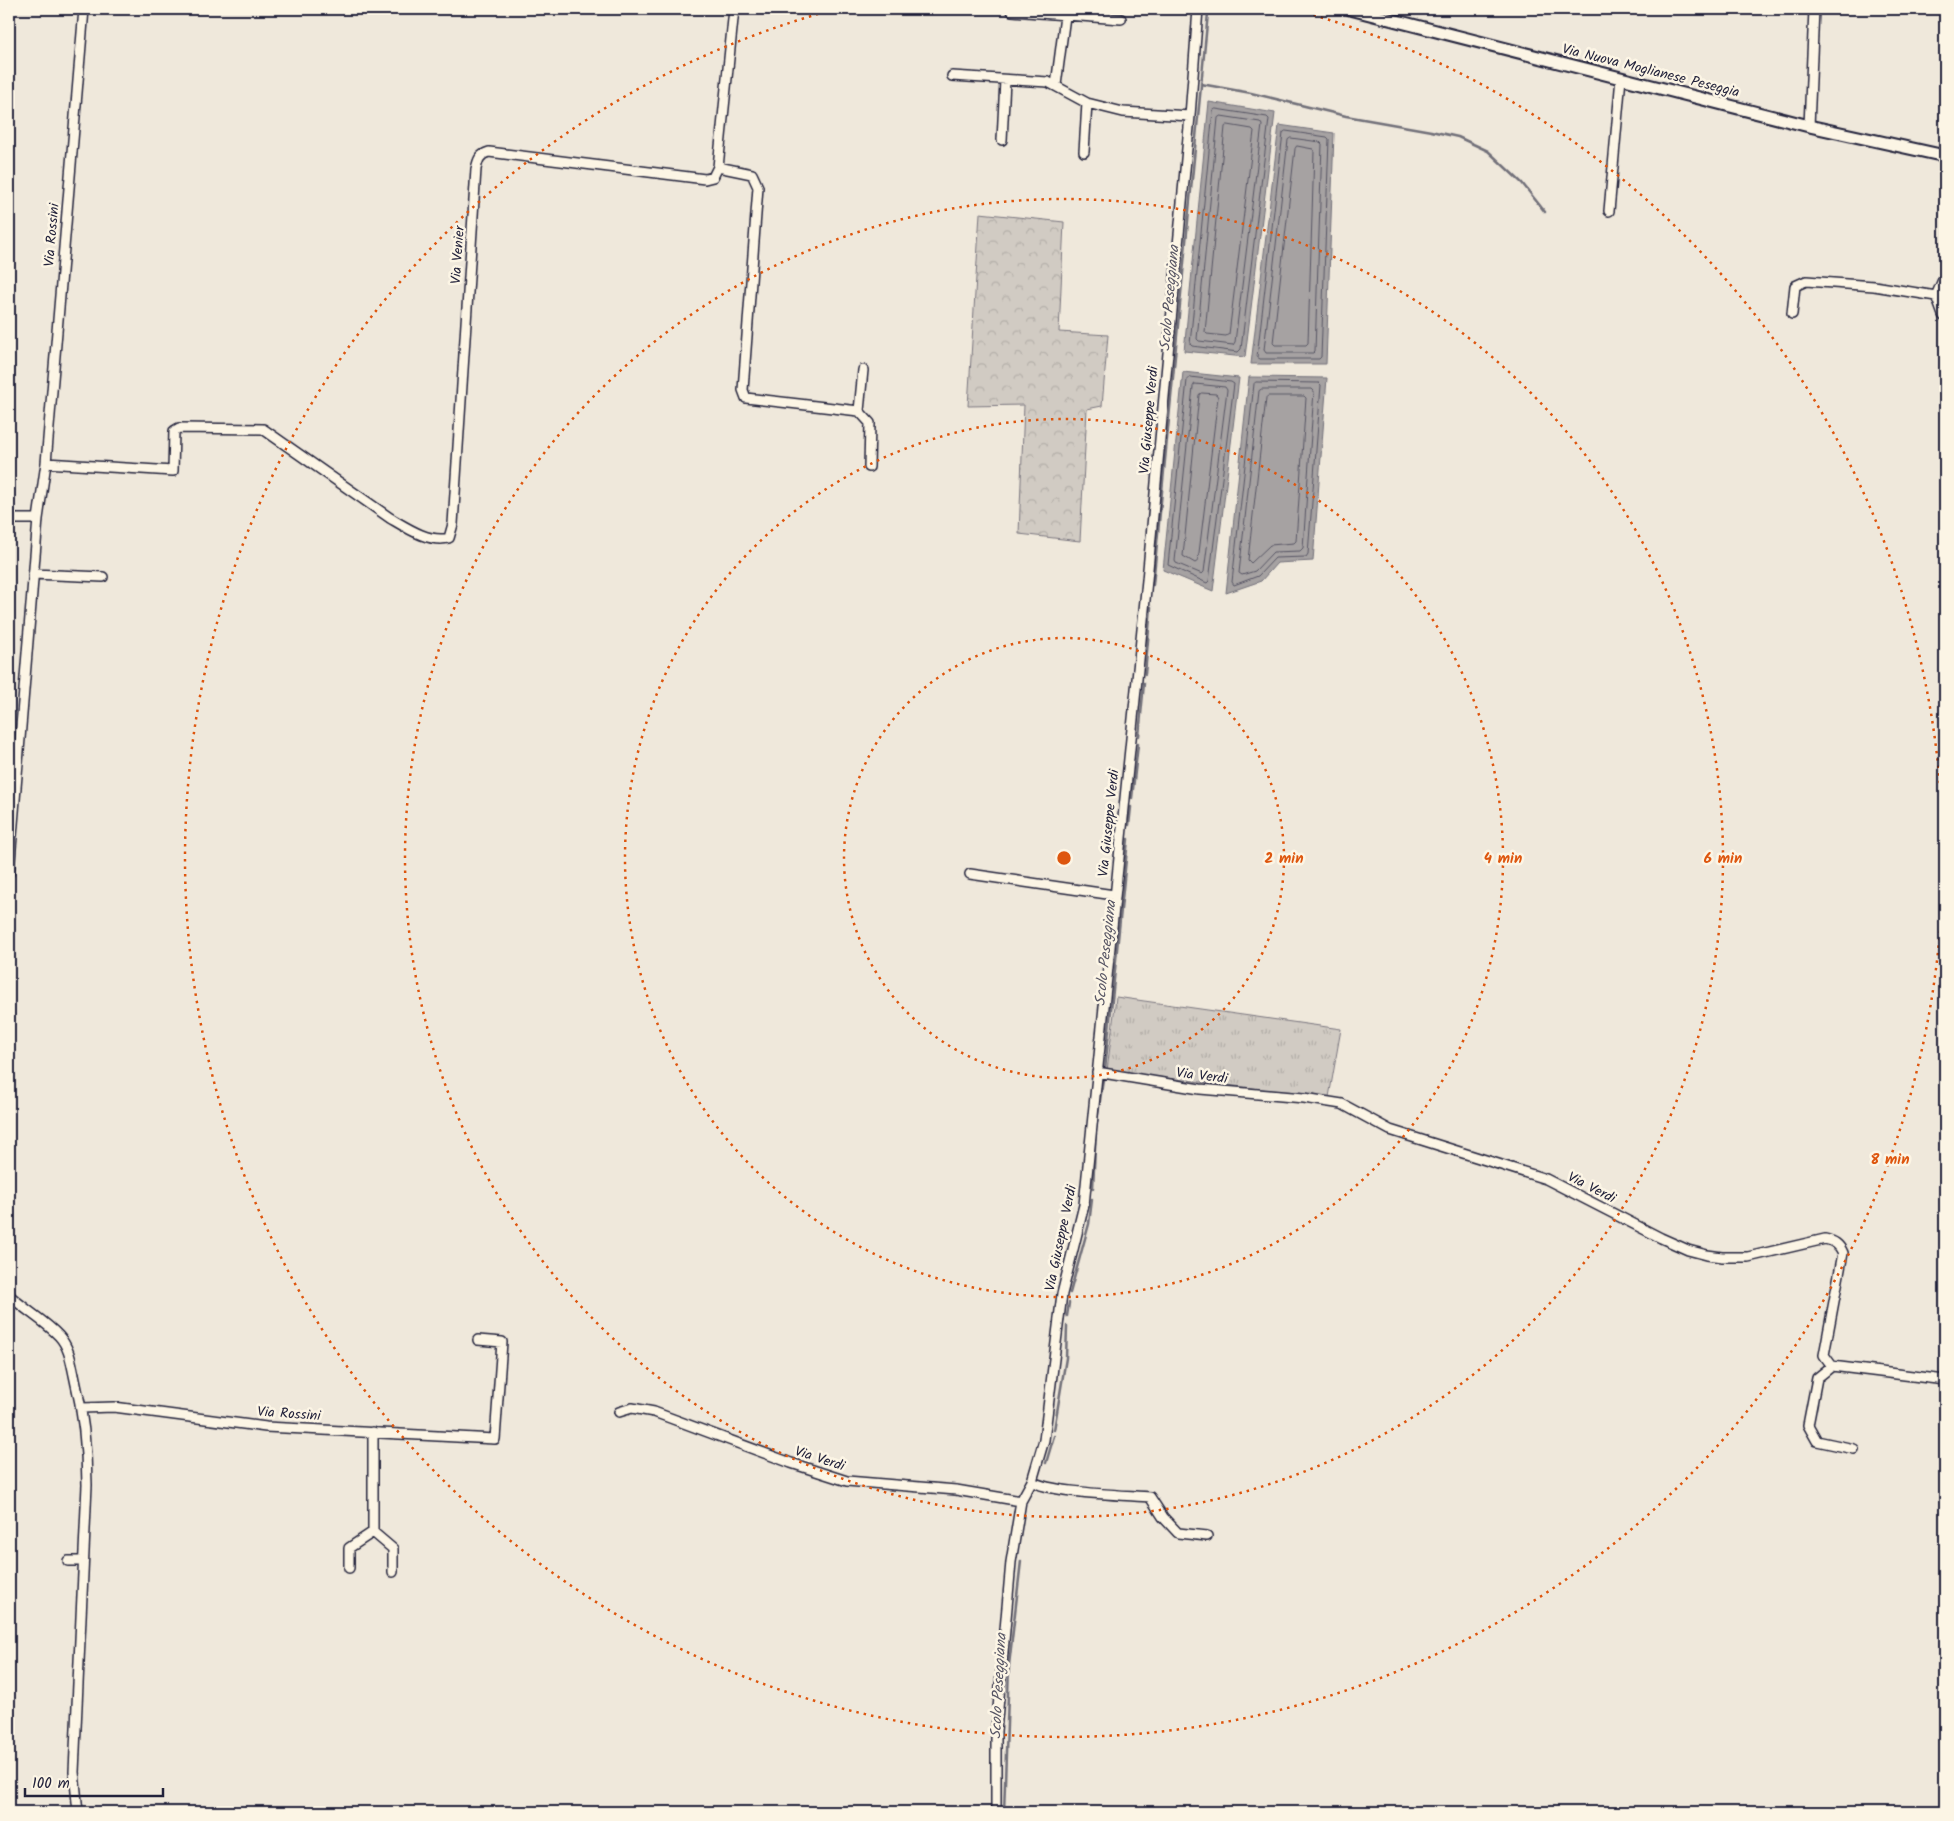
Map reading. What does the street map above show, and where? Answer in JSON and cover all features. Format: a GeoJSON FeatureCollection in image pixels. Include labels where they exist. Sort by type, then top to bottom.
{"type":"FeatureCollection","features":[{"type":"Feature","properties":{"kind":"main road","name":"Via Nuova Moglianese Peseggia"},"geometry":{"type":"LineString","coordinates":[[1350,9],[1809,126],[1945,156]]}},
{"type":"Feature","properties":{"kind":"street","name":"Via Rossini"},"geometry":{"type":"LineString","coordinates":[[9,873],[33,574],[46,464],[84,9]]}},
{"type":"Feature","properties":{"kind":"street"},"geometry":{"type":"LineString","coordinates":[[734,9],[718,167],[752,174],[758,188],[742,390],[746,398],[859,411],[870,423],[869,467]]}},
{"type":"Feature","properties":{"kind":"street","name":"Via Giuseppe Verdi"},"geometry":{"type":"LineString","coordinates":[[996,1812],[996,1731],[1011,1562],[1021,1501],[1032,1481],[1044,1440],[1062,1294],[1084,1205],[1148,570],[1190,116],[1198,9]]}},
{"type":"Feature","properties":{"kind":"street"},"geometry":{"type":"LineString","coordinates":[[1809,126],[1814,9]]}},
{"type":"Feature","properties":{"kind":"street"},"geometry":{"type":"LineString","coordinates":[[1012,11],[1121,19]]}},
{"type":"Feature","properties":{"kind":"street"},"geometry":{"type":"LineString","coordinates":[[1056,85],[1065,16]]}},
{"type":"Feature","properties":{"kind":"street"},"geometry":{"type":"LineString","coordinates":[[952,76],[1048,82],[1087,103],[1123,112],[1190,116]]}},
{"type":"Feature","properties":{"kind":"street"},"geometry":{"type":"LineString","coordinates":[[1609,211],[1621,78]]}},
{"type":"Feature","properties":{"kind":"street"},"geometry":{"type":"LineString","coordinates":[[1002,140],[1005,80]]}},
{"type":"Feature","properties":{"kind":"street"},"geometry":{"type":"LineString","coordinates":[[1084,152],[1087,103]]}},
{"type":"Feature","properties":{"kind":"street","name":"Via Venier"},"geometry":{"type":"LineString","coordinates":[[46,464],[173,471],[174,431],[179,428],[263,429],[390,518],[412,530],[440,540],[449,538],[453,524],[476,169],[479,158],[482,154],[489,152],[705,179],[713,177],[718,167]]}},
{"type":"Feature","properties":{"kind":"street"},"geometry":{"type":"LineString","coordinates":[[1945,274],[1936,296],[1942,315],[1945,317]]}},
{"type":"Feature","properties":{"kind":"street"},"geometry":{"type":"LineString","coordinates":[[1792,314],[1795,286],[1806,281],[1874,286],[1936,296]]}},
{"type":"Feature","properties":{"kind":"street"},"geometry":{"type":"LineString","coordinates":[[859,411],[863,370]]}},
{"type":"Feature","properties":{"kind":"street"},"geometry":{"type":"LineString","coordinates":[[9,519],[38,519]]}},
{"type":"Feature","properties":{"kind":"street"},"geometry":{"type":"LineString","coordinates":[[33,574],[103,577]]}},
{"type":"Feature","properties":{"kind":"street"},"geometry":{"type":"LineString","coordinates":[[970,874],[1114,896]]}},
{"type":"Feature","properties":{"kind":"street","name":"Via Verdi"},"geometry":{"type":"LineString","coordinates":[[1097,1072],[1200,1089],[1304,1098],[1342,1104],[1390,1130],[1546,1179],[1661,1238],[1688,1250],[1707,1255],[1748,1257],[1825,1239],[1832,1240],[1840,1246],[1843,1253],[1824,1355],[1832,1366]]}},
{"type":"Feature","properties":{"kind":"street"},"geometry":{"type":"LineString","coordinates":[[9,1294],[38,1316],[60,1337],[68,1350],[82,1408],[87,1448],[74,1772],[78,1812]]}},
{"type":"Feature","properties":{"kind":"street","name":"Via Rossini"},"geometry":{"type":"LineString","coordinates":[[82,1408],[114,1407],[266,1426],[495,1439],[502,1342],[478,1340]]}},
{"type":"Feature","properties":{"kind":"street"},"geometry":{"type":"LineString","coordinates":[[1854,1450],[1817,1441],[1808,1425],[1817,1378],[1832,1366],[1945,1380]]}},
{"type":"Feature","properties":{"kind":"street","name":"Via Verdi"},"geometry":{"type":"LineString","coordinates":[[619,1412],[632,1408],[654,1412],[791,1463],[847,1481],[956,1490],[1021,1501]]}},
{"type":"Feature","properties":{"kind":"street"},"geometry":{"type":"LineString","coordinates":[[373,1532],[374,1432]]}},
{"type":"Feature","properties":{"kind":"street"},"geometry":{"type":"LineString","coordinates":[[1032,1481],[1037,1485],[1070,1490],[1150,1497],[1163,1517],[1178,1533],[1207,1536]]}},
{"type":"Feature","properties":{"kind":"street"},"geometry":{"type":"LineString","coordinates":[[349,1568],[350,1548],[373,1532]]}},
{"type":"Feature","properties":{"kind":"street"},"geometry":{"type":"LineString","coordinates":[[373,1532],[393,1549],[393,1572]]}},
{"type":"Feature","properties":{"kind":"street"},"geometry":{"type":"LineString","coordinates":[[68,1561],[83,1561]]}},
{"type":"Feature","properties":{"kind":"green space"},"geometry":{"type":"Polygon","coordinates":[[[980,213],[1064,222],[1059,332],[1108,335],[1102,406],[1087,409],[1080,541],[1019,534],[1024,405],[968,406],[980,213]]]}},
{"type":"Feature","properties":{"kind":"green space"},"geometry":{"type":"Polygon","coordinates":[[[1116,997],[1341,1029],[1329,1097],[1107,1071],[1116,997]]]}},
{"type":"Feature","properties":{"kind":"water"},"geometry":{"type":"Polygon","coordinates":[[[1209,102],[1275,113],[1245,357],[1184,351],[1209,102]]]}},
{"type":"Feature","properties":{"kind":"water"},"geometry":{"type":"Polygon","coordinates":[[[1279,125],[1334,133],[1326,364],[1251,364],[1279,125]]]}},
{"type":"Feature","properties":{"kind":"water"},"geometry":{"type":"Polygon","coordinates":[[[1183,372],[1239,378],[1213,591],[1163,570],[1183,372]]]}},
{"type":"Feature","properties":{"kind":"water"},"geometry":{"type":"Polygon","coordinates":[[[1249,377],[1327,378],[1313,561],[1277,563],[1261,581],[1226,593],[1249,377]]]}},
{"type":"Feature","properties":{"kind":"waterway","name":"Scolo Peseggiana"},"geometry":{"type":"LineString","coordinates":[[1153,585],[1208,13]]}},
{"type":"Feature","properties":{"kind":"waterway"},"geometry":{"type":"LineString","coordinates":[[1201,84],[1251,93],[1346,116],[1458,137],[1488,151],[1522,183],[1545,212]]}},
{"type":"Feature","properties":{"kind":"waterway","name":"Scolo Peseggiana"},"geometry":{"type":"LineString","coordinates":[[1145,674],[1151,607]]}},
{"type":"Feature","properties":{"kind":"waterway","name":"Scolo Peseggiana"},"geometry":{"type":"LineString","coordinates":[[1139,736],[1144,683]]}},
{"type":"Feature","properties":{"kind":"waterway","name":"Scolo Peseggiana"},"geometry":{"type":"LineString","coordinates":[[1132,798],[1138,744]]}},
{"type":"Feature","properties":{"kind":"waterway","name":"Scolo Peseggiana"},"geometry":{"type":"LineString","coordinates":[[1129,825],[1131,807]]}},
{"type":"Feature","properties":{"kind":"waterway","name":"Scolo Peseggiana"},"geometry":{"type":"LineString","coordinates":[[1105,1070],[1128,839]]}},
{"type":"Feature","properties":{"kind":"waterway","name":"Scolo Peseggiana"},"geometry":{"type":"LineString","coordinates":[[1093,1188],[1096,1128],[1103,1080]]}},
{"type":"Feature","properties":{"kind":"waterway","name":"Scolo Peseggiana"},"geometry":{"type":"LineString","coordinates":[[1070,1293],[1089,1224],[1092,1199]]}},
{"type":"Feature","properties":{"kind":"waterway","name":"Scolo Peseggiana"},"geometry":{"type":"LineString","coordinates":[[1067,1316],[1069,1303]]}},
{"type":"Feature","properties":{"kind":"waterway","name":"Scolo Peseggiana"},"geometry":{"type":"LineString","coordinates":[[1054,1430],[1066,1358],[1067,1326]]}},
{"type":"Feature","properties":{"kind":"waterway","name":"Scolo Peseggiana"},"geometry":{"type":"LineString","coordinates":[[1046,1463],[1054,1436]]}},
{"type":"Feature","properties":{"kind":"waterway","name":"Scolo Peseggiana"},"geometry":{"type":"LineString","coordinates":[[1004,1812],[1009,1665],[1021,1561]]}}]}
